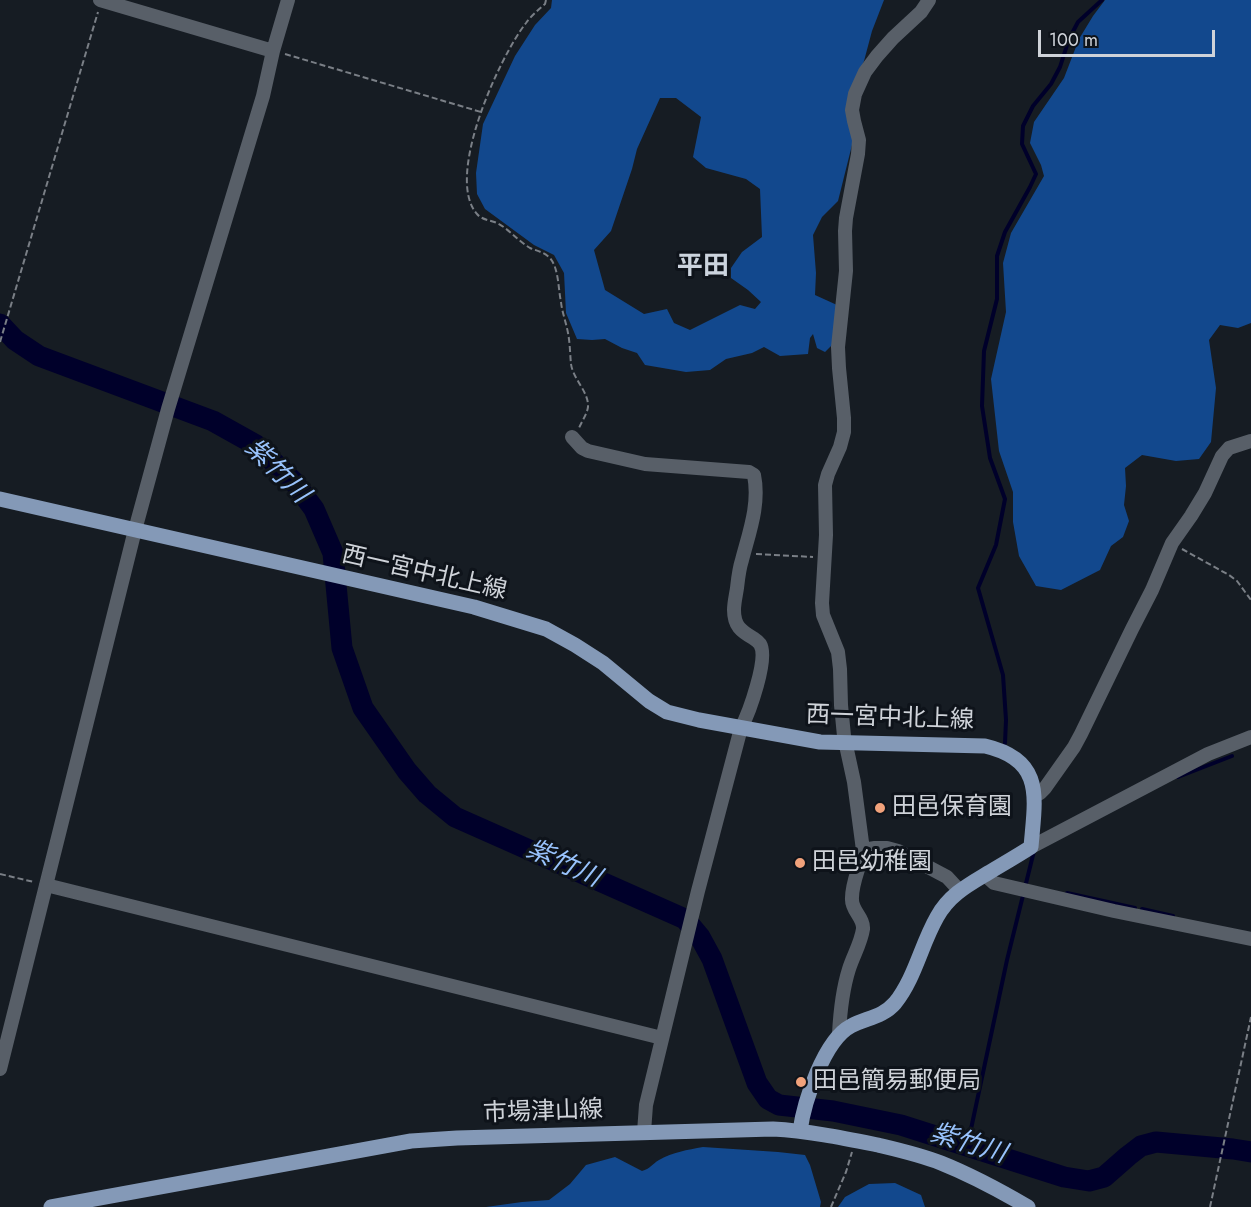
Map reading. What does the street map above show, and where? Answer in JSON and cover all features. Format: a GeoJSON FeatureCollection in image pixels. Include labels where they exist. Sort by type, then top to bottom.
{"type":"FeatureCollection","features":[{"type":"Feature","properties":{"kind":"main road","name":"西一宮中北上線"},"geometry":{"type":"LineString","coordinates":[[0,499],[474,607],[546,629],[603,663],[649,701],[667,712],[820,742],[985,746],[999,749],[1010,754],[1020,763],[1033,783],[1035,796],[1031,847]]}},
{"type":"Feature","properties":{"kind":"main road"},"geometry":{"type":"LineString","coordinates":[[800,1131],[809,1094],[829,1048],[839,1034],[851,1026],[879,1016],[893,1005],[906,986],[936,917],[959,890],[1031,847]]}},
{"type":"Feature","properties":{"kind":"main road","name":"市場津山線"},"geometry":{"type":"LineString","coordinates":[[51,1207],[411,1141],[728,1130],[800,1131],[903,1151],[939,1162],[973,1177],[1028,1207]]}},
{"type":"Feature","properties":{"kind":"street"},"geometry":{"type":"LineString","coordinates":[[101,0],[147,6],[273,51]]}},
{"type":"Feature","properties":{"kind":"street"},"geometry":{"type":"LineString","coordinates":[[0,1070],[135,530],[168,410],[263,96],[288,0]]}},
{"type":"Feature","properties":{"kind":"street"},"geometry":{"type":"LineString","coordinates":[[839,1034],[849,970],[862,932],[863,922],[852,904],[852,893],[863,850],[854,782],[845,743],[838,652],[823,615],[822,603],[826,535],[825,485],[844,432],[838,347],[846,271],[846,218],[859,140],[852,110],[864,72],[893,38],[921,12],[929,0]]}},
{"type":"Feature","properties":{"kind":"street"},"geometry":{"type":"LineString","coordinates":[[572,437],[588,452],[645,464],[749,472],[754,475],[756,484],[756,502],[741,562],[734,609],[735,621],[740,630],[758,642],[763,656],[754,694],[741,728],[691,917],[644,1115],[644,1132]]}},
{"type":"Feature","properties":{"kind":"street"},"geometry":{"type":"LineString","coordinates":[[1035,796],[1045,788],[1074,747],[1152,590],[1172,543],[1205,493],[1222,456],[1229,448],[1251,441]]}},
{"type":"Feature","properties":{"kind":"street"},"geometry":{"type":"LineString","coordinates":[[1031,847],[1208,754],[1251,737]]}},
{"type":"Feature","properties":{"kind":"street"},"geometry":{"type":"LineString","coordinates":[[863,850],[881,848],[898,851],[947,877],[959,890]]}},
{"type":"Feature","properties":{"kind":"street"},"geometry":{"type":"LineString","coordinates":[[985,875],[994,883],[1114,911],[1251,939]]}},
{"type":"Feature","properties":{"kind":"street"},"geometry":{"type":"LineString","coordinates":[[46,885],[662,1038]]}},
{"type":"Feature","properties":{"kind":"path"},"geometry":{"type":"LineString","coordinates":[[0,342],[101,0]]}},
{"type":"Feature","properties":{"kind":"path"},"geometry":{"type":"LineString","coordinates":[[546,0],[516,38],[481,112],[473,140],[467,188],[470,203],[477,214],[483,219],[497,223],[531,248],[542,252],[555,266],[569,335],[573,370],[588,405],[586,414],[572,437]]}},
{"type":"Feature","properties":{"kind":"path"},"geometry":{"type":"LineString","coordinates":[[273,51],[481,112]]}},
{"type":"Feature","properties":{"kind":"path"},"geometry":{"type":"LineString","coordinates":[[1172,543],[1229,575],[1237,581],[1251,600]]}},
{"type":"Feature","properties":{"kind":"path"},"geometry":{"type":"LineString","coordinates":[[744,552],[825,559]]}},
{"type":"Feature","properties":{"kind":"path"},"geometry":{"type":"LineString","coordinates":[[0,874],[46,885]]}},
{"type":"Feature","properties":{"kind":"path"},"geometry":{"type":"LineString","coordinates":[[1210,1207],[1251,1017]]}},
{"type":"Feature","properties":{"kind":"path"},"geometry":{"type":"LineString","coordinates":[[831,1207],[856,1141]]}},
{"type":"Feature","properties":{"kind":"shaded area"},"geometry":{"type":"Polygon","coordinates":[[[552,0],[884,0],[850,95],[853,141],[838,201],[822,217],[813,235],[815,295],[837,305],[834,343],[825,352],[817,348],[813,334],[810,338],[808,354],[780,356],[764,347],[752,353],[726,359],[710,370],[686,372],[645,365],[637,353],[605,339],[577,339],[566,313],[564,273],[554,255],[534,245],[485,209],[477,194],[476,173],[483,124],[515,56],[535,25],[551,8],[552,0]],[[660,98],[637,149],[611,231],[594,250],[605,290],[644,314],[667,309],[674,323],[690,330],[740,305],[755,309],[761,302],[731,278],[731,268],[742,252],[762,237],[760,189],[746,179],[706,168],[693,157],[701,117],[676,98],[660,98]]]}},
{"type":"Feature","properties":{"kind":"shaded area"},"geometry":{"type":"Polygon","coordinates":[[[1105,0],[1251,0],[1251,323],[1238,328],[1220,325],[1209,340],[1216,388],[1211,442],[1199,459],[1176,461],[1142,455],[1125,468],[1124,505],[1129,521],[1123,537],[1111,546],[1100,570],[1061,590],[1036,586],[1019,556],[1013,522],[1013,492],[999,451],[991,379],[1006,312],[1003,263],[1011,233],[1044,176],[1030,143],[1034,122],[1064,78],[1079,39],[1105,0]]]}},
{"type":"Feature","properties":{"kind":"shaded area"},"geometry":{"type":"Polygon","coordinates":[[[703,1147],[805,1155],[821,1202],[820,1207],[486,1207],[549,1200],[570,1184],[586,1165],[615,1157],[642,1171],[670,1155],[703,1147]]]}},
{"type":"Feature","properties":{"kind":"shaded area"},"geometry":{"type":"Polygon","coordinates":[[[895,1183],[921,1195],[925,1207],[838,1207],[845,1197],[869,1184],[895,1183]]]}},
{"type":"Feature","properties":{"kind":"waterway"},"geometry":{"type":"LineString","coordinates":[[1005,743],[1003,675],[978,588],[996,545],[1005,499],[990,458],[982,406],[984,351],[997,299],[997,256],[1005,232],[1036,174],[1022,144],[1023,126],[1033,106],[1051,84],[1060,67],[1069,39],[1078,22],[1102,0]]}},
{"type":"Feature","properties":{"kind":"waterway","name":"紫竹川"},"geometry":{"type":"LineString","coordinates":[[0,324],[15,340],[39,356],[213,421],[256,445],[294,482],[314,509],[333,553],[342,648],[363,708],[407,771],[427,794],[455,817],[685,919],[700,937],[712,959],[757,1083],[768,1099],[779,1105],[833,1111],[901,1125],[1064,1177],[1089,1181],[1104,1177],[1141,1146],[1156,1142],[1251,1152]]}},
{"type":"Feature","properties":{"kind":"waterway"},"geometry":{"type":"LineString","coordinates":[[1178,777],[1232,756]]}},
{"type":"Feature","properties":{"kind":"waterway"},"geometry":{"type":"LineString","coordinates":[[971,1129],[1007,960],[1034,851]]}},
{"type":"Feature","properties":{"kind":"waterway"},"geometry":{"type":"LineString","coordinates":[[1067,893],[1135,908]]}},
{"type":"Feature","properties":{"kind":"waterway"},"geometry":{"type":"LineString","coordinates":[[1142,909],[1173,916]]}},
{"type":"Feature","properties":{"kind":"place","name":"田邑保育園"},"geometry":{"type":"Point","coordinates":[880,808]}},
{"type":"Feature","properties":{"kind":"place","name":"田邑幼稚園"},"geometry":{"type":"Point","coordinates":[800,863]}},
{"type":"Feature","properties":{"kind":"place","name":"田邑簡易郵便局"},"geometry":{"type":"Point","coordinates":[801,1082]}},
{"type":"Feature","properties":{"kind":"district","name":"平田"},"geometry":{"type":"Point","coordinates":[703,268]}}]}
